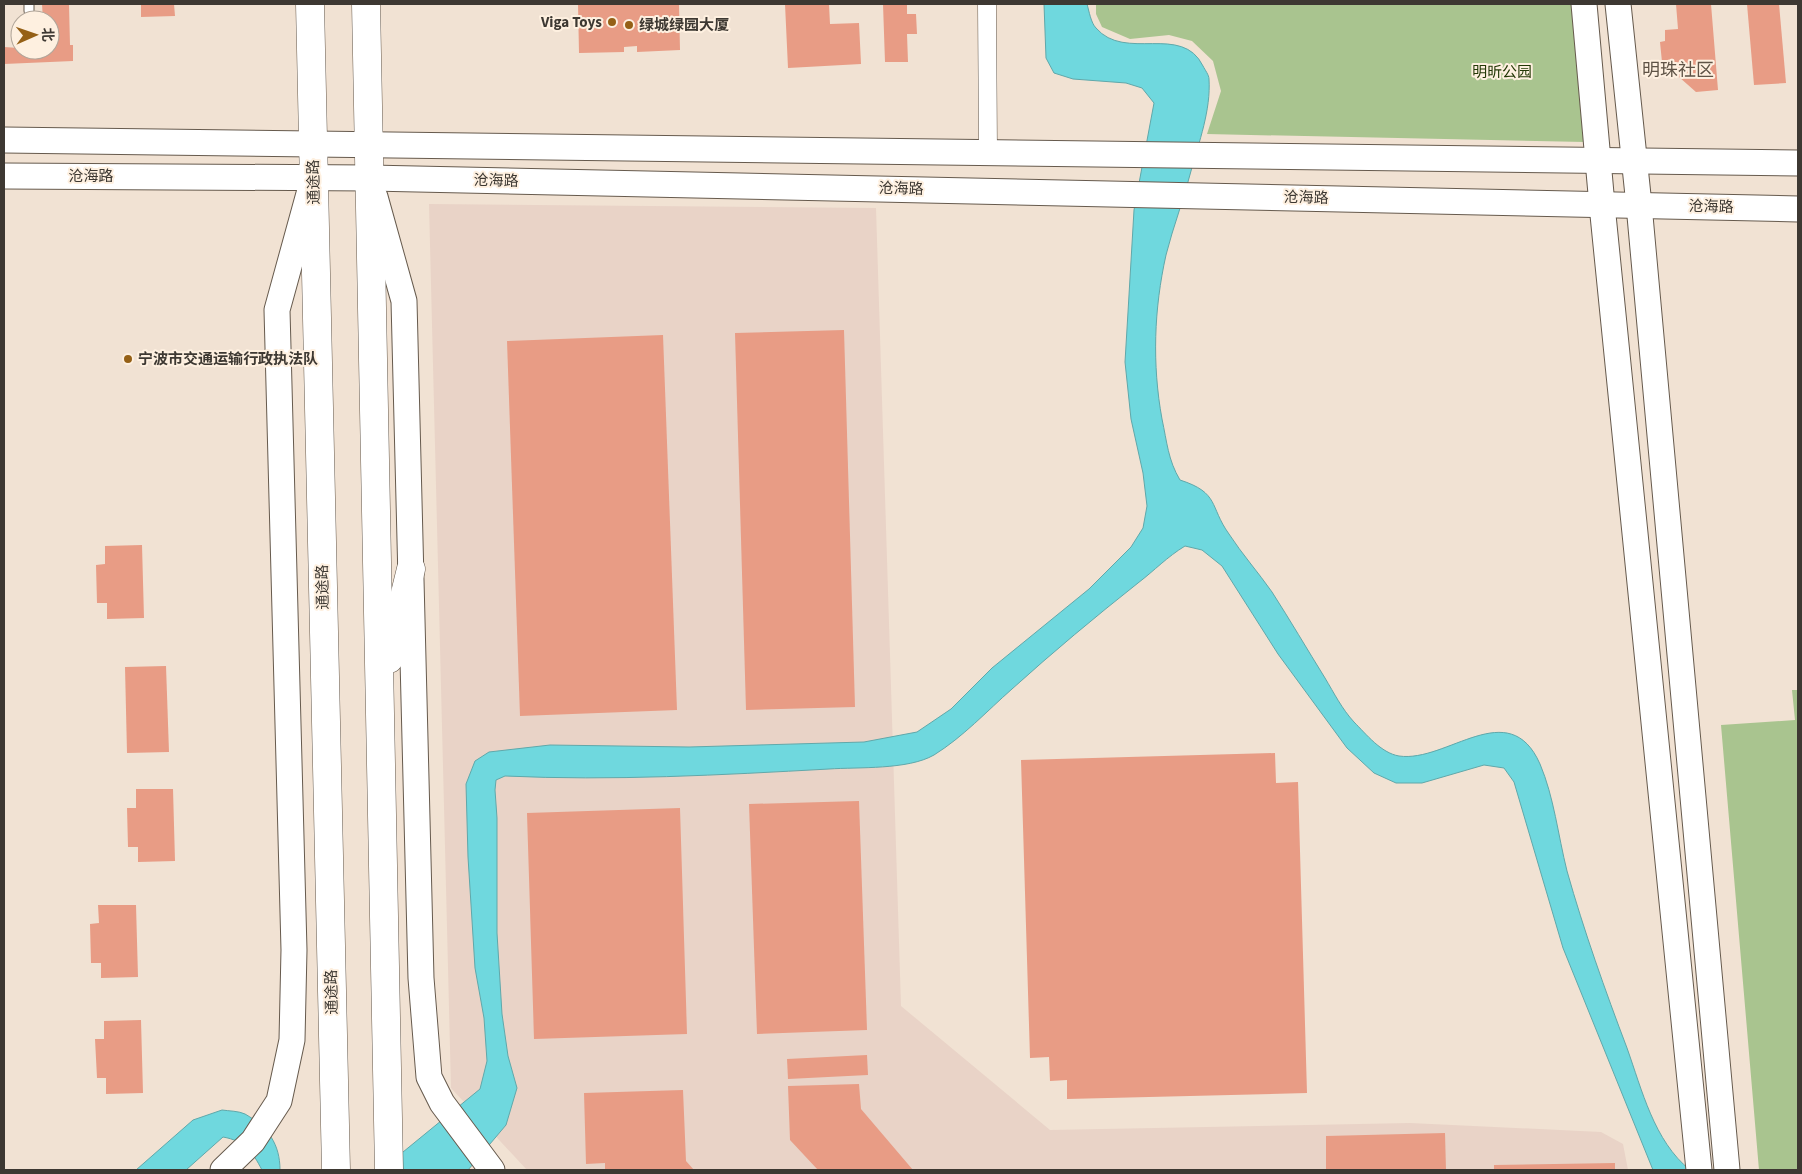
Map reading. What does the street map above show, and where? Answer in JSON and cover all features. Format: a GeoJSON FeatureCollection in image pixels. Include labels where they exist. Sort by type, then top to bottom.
{"type":"FeatureCollection","features":[{"type":"Feature","properties":{"kind":"main road","name":"通途路"},"geometry":{"type":"LineString","coordinates":[[310,4],[336,1170]]}},
{"type":"Feature","properties":{"kind":"main road"},"geometry":{"type":"LineString","coordinates":[[366,4],[389,1170]]}},
{"type":"Feature","properties":{"kind":"main road"},"geometry":{"type":"LineString","coordinates":[[1584,4],[1602,205],[1699,1170]]}},
{"type":"Feature","properties":{"kind":"main road"},"geometry":{"type":"LineString","coordinates":[[1618,4],[1635,161],[1727,1170]]}},
{"type":"Feature","properties":{"kind":"main road"},"geometry":{"type":"LineString","coordinates":[[4,140],[1798,163]]}},
{"type":"Feature","properties":{"kind":"main road","name":"沧海路"},"geometry":{"type":"LineString","coordinates":[[4,176],[370,178],[1798,209]]}},
{"type":"Feature","properties":{"kind":"main road"},"geometry":{"type":"LineString","coordinates":[[223,1170],[253,1141],[279,1101],[292,1040],[294,950],[277,310],[313,178]]}},
{"type":"Feature","properties":{"kind":"main road"},"geometry":{"type":"LineString","coordinates":[[370,178],[404,301],[422,978],[429,1077],[442,1103],[488,1166]]}},
{"type":"Feature","properties":{"kind":"main road"},"geometry":{"type":"LineString","coordinates":[[380,695],[411,569]]}},
{"type":"Feature","properties":{"kind":"street"},"geometry":{"type":"LineString","coordinates":[[987,4],[988,152]]}},
{"type":"Feature","properties":{"kind":"shaded area"},"geometry":{"type":"Polygon","coordinates":[[[429,204],[876,208],[901,1006],[1050,1130],[1410,1123],[1601,1132],[1623,1144],[1628,1170],[527,1170],[451,1088],[429,204]]]}},
{"type":"Feature","properties":{"kind":"green space","name":"明昕公园"},"geometry":{"type":"Polygon","coordinates":[[[1096,4],[1572,4],[1585,142],[1207,134],[1221,91],[1213,61],[1192,41],[1169,35],[1130,39],[1102,27],[1096,14],[1096,4]]]}},
{"type":"Feature","properties":{"kind":"green space"},"geometry":{"type":"Polygon","coordinates":[[[1792,690],[1798,690],[1798,1170],[1759,1170],[1721,725],[1795,720],[1792,690]]]}},
{"type":"Feature","properties":{"kind":"water"},"geometry":{"type":"Polygon","coordinates":[[[1044,4],[1087,4],[1094,26],[1108,38],[1137,44],[1168,44],[1182,47],[1194,53],[1209,77],[1208,102],[1201,137],[1166,255],[1157,316],[1156,357],[1159,398],[1168,451],[1180,480],[1193,485],[1208,495],[1229,534],[1272,592],[1342,706],[1354,722],[1380,747],[1399,756],[1418,755],[1476,736],[1494,733],[1512,734],[1527,744],[1540,764],[1545,777],[1567,871],[1580,916],[1644,1097],[1658,1130],[1667,1145],[1690,1170],[1653,1170],[1563,948],[1514,782],[1504,768],[1484,765],[1422,783],[1396,783],[1374,773],[1347,748],[1278,654],[1222,566],[1202,550],[1185,546],[1074,635],[955,740],[934,755],[923,760],[883,767],[626,778],[505,776],[496,780],[497,933],[502,1014],[508,1056],[517,1088],[506,1125],[468,1170],[381,1170],[480,1089],[487,1061],[484,1018],[475,968],[468,857],[466,784],[475,761],[489,752],[550,745],[689,747],[864,742],[917,732],[951,709],[992,668],[1089,589],[1131,547],[1143,528],[1147,506],[1143,473],[1131,419],[1125,362],[1134,210],[1154,103],[1142,88],[1126,83],[1073,79],[1054,73],[1046,58],[1044,4]]]}},
{"type":"Feature","properties":{"kind":"water"},"geometry":{"type":"Polygon","coordinates":[[[222,1110],[245,1114],[266,1131],[278,1152],[280,1170],[262,1170],[255,1157],[247,1148],[237,1141],[223,1137],[186,1170],[136,1170],[193,1120],[222,1110]]]}},
{"type":"Feature","properties":{"kind":"building"},"geometry":{"type":"Polygon","coordinates":[[[42,4],[69,4],[70,45],[73,45],[73,61],[4,64],[4,47],[10,47],[10,60],[60,60],[60,10],[42,10],[42,4]]]}},
{"type":"Feature","properties":{"kind":"building"},"geometry":{"type":"Polygon","coordinates":[[[141,4],[174,4],[175,16],[141,17],[141,4]]]}},
{"type":"Feature","properties":{"kind":"building","name":"绿城绿园大厦"},"geometry":{"type":"Polygon","coordinates":[[[578,4],[679,4],[680,50],[637,52],[637,46],[624,47],[624,52],[579,53],[578,4]]]}},
{"type":"Feature","properties":{"kind":"building"},"geometry":{"type":"Polygon","coordinates":[[[785,4],[829,4],[830,24],[859,23],[861,64],[788,68],[785,4]]]}},
{"type":"Feature","properties":{"kind":"building"},"geometry":{"type":"Polygon","coordinates":[[[883,4],[907,4],[907,14],[916,14],[917,34],[907,34],[908,62],[885,62],[883,4]]]}},
{"type":"Feature","properties":{"kind":"building"},"geometry":{"type":"Polygon","coordinates":[[[1676,4],[1711,4],[1718,90],[1696,92],[1662,62],[1660,42],[1665,41],[1665,30],[1678,29],[1676,4]]]}},
{"type":"Feature","properties":{"kind":"building"},"geometry":{"type":"Polygon","coordinates":[[[1747,4],[1779,4],[1786,83],[1754,85],[1747,4]]]}},
{"type":"Feature","properties":{"kind":"building"},"geometry":{"type":"Polygon","coordinates":[[[844,330],[855,707],[746,710],[735,333],[844,330]]]}},
{"type":"Feature","properties":{"kind":"building"},"geometry":{"type":"Polygon","coordinates":[[[663,335],[677,710],[520,716],[507,341],[663,335]]]}},
{"type":"Feature","properties":{"kind":"building"},"geometry":{"type":"Polygon","coordinates":[[[142,545],[144,618],[107,619],[107,603],[97,603],[96,565],[105,564],[105,546],[142,545]]]}},
{"type":"Feature","properties":{"kind":"building"},"geometry":{"type":"Polygon","coordinates":[[[166,666],[169,752],[127,753],[125,667],[166,666]]]}},
{"type":"Feature","properties":{"kind":"building"},"geometry":{"type":"Polygon","coordinates":[[[1275,753],[1276,783],[1298,782],[1307,1093],[1067,1099],[1067,1080],[1050,1081],[1049,1057],[1030,1058],[1021,760],[1275,753]]]}},
{"type":"Feature","properties":{"kind":"building"},"geometry":{"type":"Polygon","coordinates":[[[136,789],[173,789],[175,861],[138,862],[138,847],[128,847],[127,808],[136,808],[136,789]]]}},
{"type":"Feature","properties":{"kind":"building"},"geometry":{"type":"Polygon","coordinates":[[[859,801],[867,1030],[757,1034],[749,804],[859,801]]]}},
{"type":"Feature","properties":{"kind":"building"},"geometry":{"type":"Polygon","coordinates":[[[680,808],[687,1034],[534,1039],[527,813],[680,808]]]}},
{"type":"Feature","properties":{"kind":"building"},"geometry":{"type":"Polygon","coordinates":[[[98,905],[136,905],[138,977],[101,978],[101,963],[91,963],[90,924],[99,923],[98,905]]]}},
{"type":"Feature","properties":{"kind":"building"},"geometry":{"type":"Polygon","coordinates":[[[141,1020],[143,1093],[106,1094],[106,1078],[97,1078],[95,1039],[104,1039],[104,1021],[141,1020]]]}},
{"type":"Feature","properties":{"kind":"building"},"geometry":{"type":"Polygon","coordinates":[[[867,1055],[868,1075],[788,1079],[787,1059],[867,1055]]]}},
{"type":"Feature","properties":{"kind":"building"},"geometry":{"type":"Polygon","coordinates":[[[859,1084],[861,1109],[913,1170],[818,1170],[790,1140],[788,1086],[859,1084]]]}},
{"type":"Feature","properties":{"kind":"building"},"geometry":{"type":"Polygon","coordinates":[[[683,1090],[686,1161],[694,1170],[605,1170],[605,1163],[586,1164],[584,1093],[683,1090]]]}},
{"type":"Feature","properties":{"kind":"building"},"geometry":{"type":"Polygon","coordinates":[[[1445,1133],[1446,1170],[1326,1170],[1326,1136],[1445,1133]]]}},
{"type":"Feature","properties":{"kind":"building"},"geometry":{"type":"Polygon","coordinates":[[[1615,1163],[1615,1170],[1494,1170],[1494,1165],[1615,1163]]]}},
{"type":"Feature","properties":{"kind":"place","name":"Viga Toys"},"geometry":{"type":"Point","coordinates":[612,22]}},
{"type":"Feature","properties":{"kind":"place","name":"绿城绿园大厦"},"geometry":{"type":"Point","coordinates":[629,25]}},
{"type":"Feature","properties":{"kind":"place","name":"宁波市交通运输行政执法队"},"geometry":{"type":"Point","coordinates":[128,359]}},
{"type":"Feature","properties":{"kind":"district","name":"明珠社区"},"geometry":{"type":"Point","coordinates":[1678,70]}}]}
